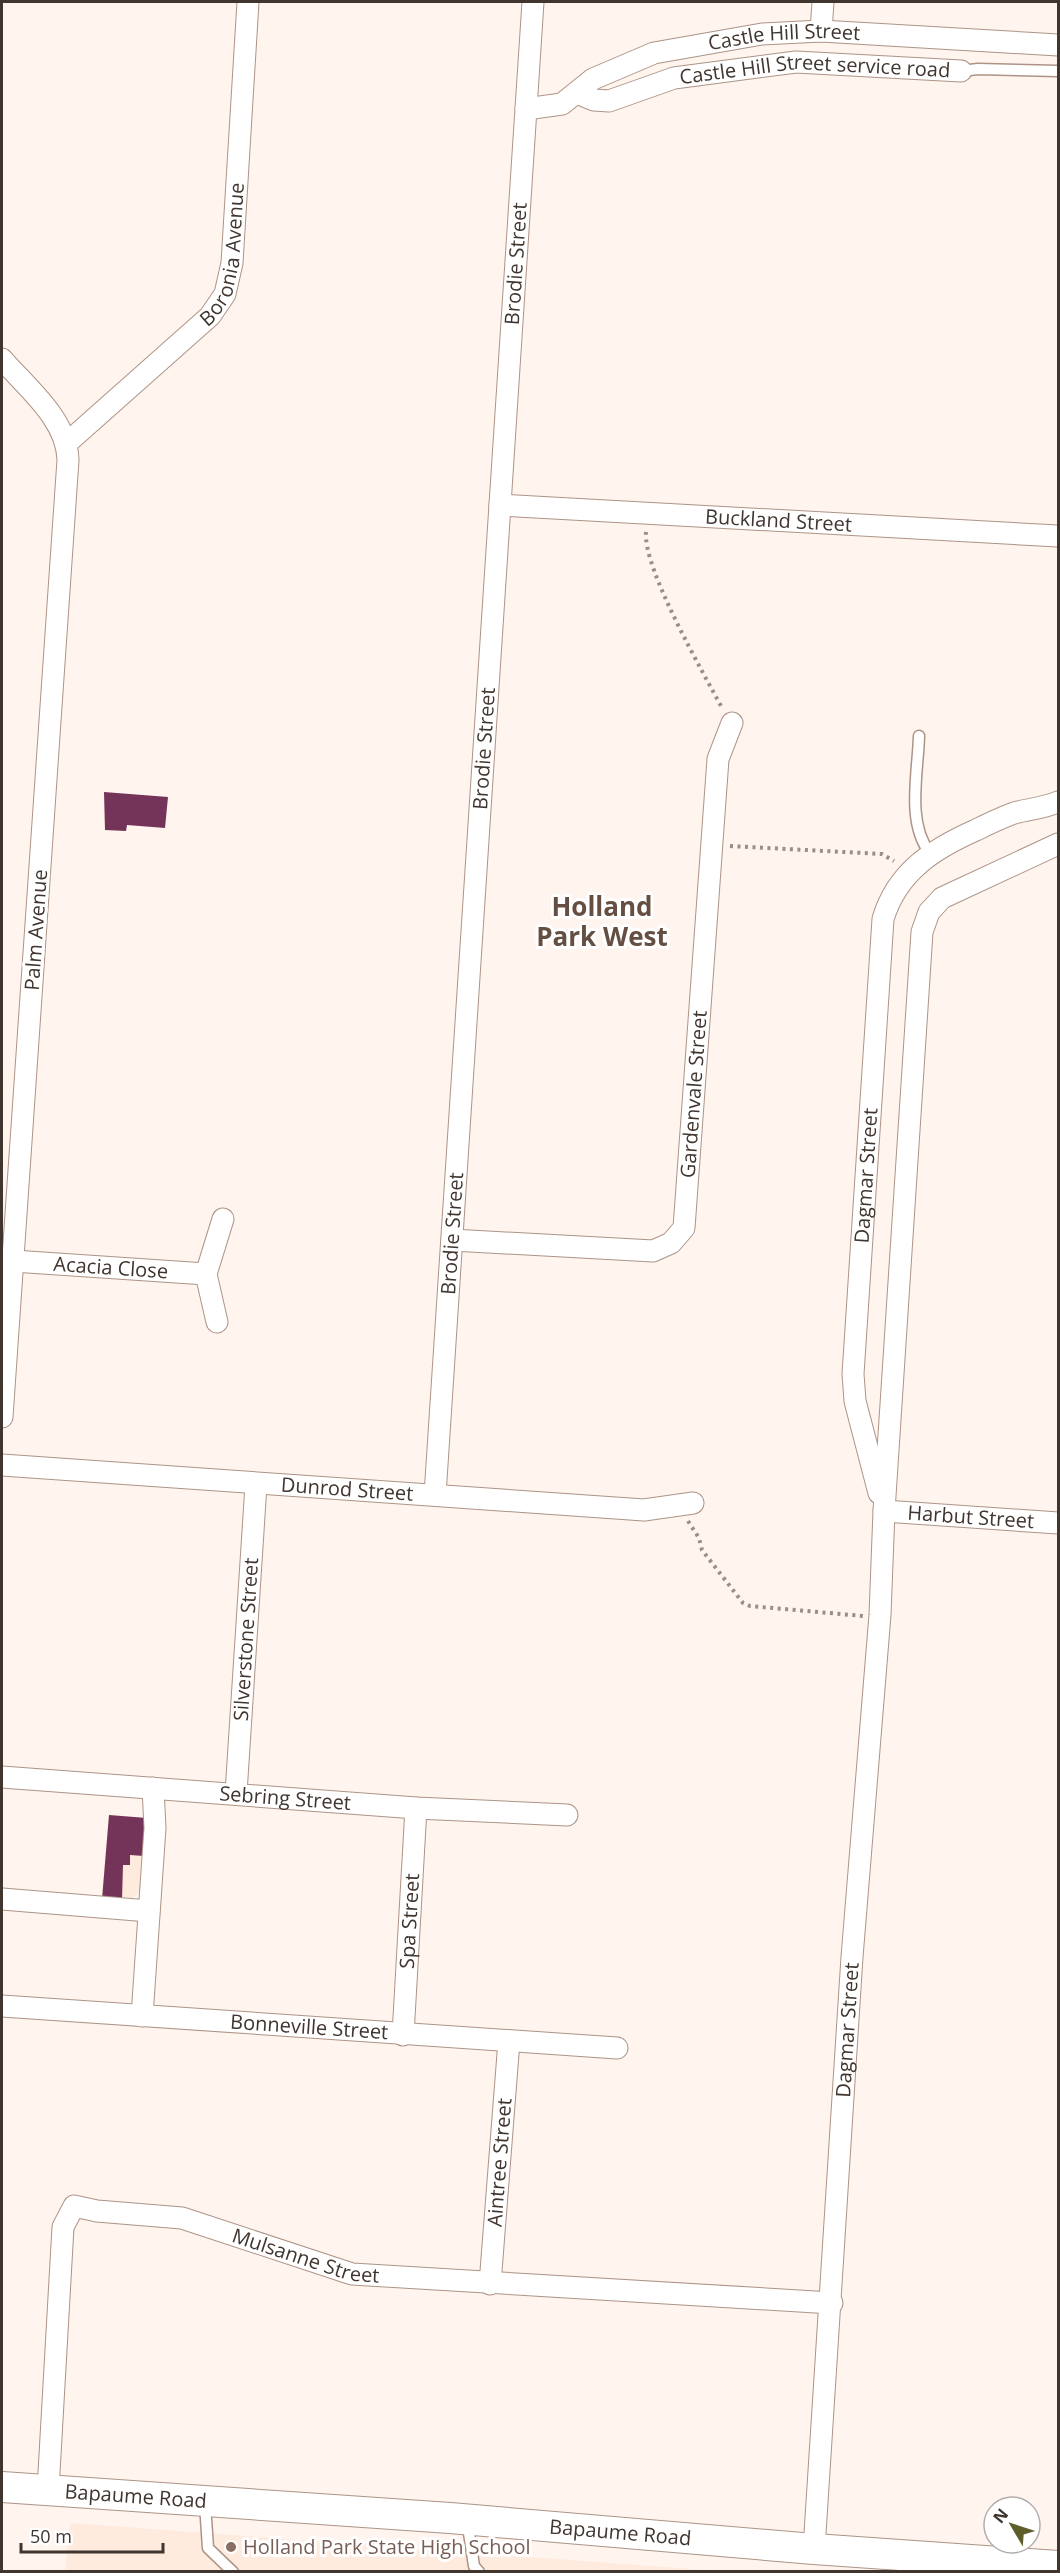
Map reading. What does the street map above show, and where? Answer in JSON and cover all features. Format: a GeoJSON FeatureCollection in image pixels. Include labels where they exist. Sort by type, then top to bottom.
{"type":"FeatureCollection","features":[{"type":"Feature","properties":{"kind":"street","name":"Boronia Avenue"},"geometry":{"type":"LineString","coordinates":[[67,443],[210,316],[225,294],[232,263],[248,2]]}},
{"type":"Feature","properties":{"kind":"street","name":"Brodie Street"},"geometry":{"type":"LineString","coordinates":[[435,1495],[533,2]]}},
{"type":"Feature","properties":{"kind":"street"},"geometry":{"type":"LineString","coordinates":[[821,31],[823,2]]}},
{"type":"Feature","properties":{"kind":"street","name":"Castle Hill Street"},"geometry":{"type":"LineString","coordinates":[[526,109],[559,105],[593,79],[658,52],[762,34],[821,31],[1059,45]]}},
{"type":"Feature","properties":{"kind":"street","name":"Castle Hill Street service road"},"geometry":{"type":"LineString","coordinates":[[577,93],[594,100],[609,101],[674,78],[796,62],[961,71]]}},
{"type":"Feature","properties":{"kind":"street"},"geometry":{"type":"LineString","coordinates":[[2,359],[57,423],[67,443]]}},
{"type":"Feature","properties":{"kind":"street","name":"Palm Avenue"},"geometry":{"type":"LineString","coordinates":[[2,1417],[68,460],[67,443]]}},
{"type":"Feature","properties":{"kind":"street","name":"Buckland Street"},"geometry":{"type":"LineString","coordinates":[[500,505],[1059,536]]}},
{"type":"Feature","properties":{"kind":"street","name":"Gardenvale Street"},"geometry":{"type":"LineString","coordinates":[[452,1240],[646,1251],[664,1246],[682,1232],[687,1216],[718,759],[731,724]]}},
{"type":"Feature","properties":{"kind":"street","name":"Dagmar Street"},"geometry":{"type":"LineString","coordinates":[[884,1511],[855,1401],[853,1362],[882,926],[891,897],[909,873],[930,853],[1010,815],[1041,809],[1059,802]]}},
{"type":"Feature","properties":{"kind":"street","name":"Dagmar Street"},"geometry":{"type":"LineString","coordinates":[[814,2550],[832,2303],[852,1957],[880,1615],[884,1511],[922,932],[929,912],[946,895],[1059,844]]}},
{"type":"Feature","properties":{"kind":"street"},"geometry":{"type":"LineString","coordinates":[[217,1322],[206,1274],[223,1219]]}},
{"type":"Feature","properties":{"kind":"street","name":"Acacia Close"},"geometry":{"type":"LineString","coordinates":[[14,1261],[206,1274]]}},
{"type":"Feature","properties":{"kind":"street","name":"Dunrod Street"},"geometry":{"type":"LineString","coordinates":[[2,1465],[256,1485],[645,1510],[685,1504]]}},
{"type":"Feature","properties":{"kind":"street","name":"Silverstone Street"},"geometry":{"type":"LineString","coordinates":[[236,1793],[256,1485]]}},
{"type":"Feature","properties":{"kind":"street","name":"Harbut Street"},"geometry":{"type":"LineString","coordinates":[[884,1511],[1059,1524]]}},
{"type":"Feature","properties":{"kind":"street","name":"Sebring Street"},"geometry":{"type":"LineString","coordinates":[[2,1777],[416,1808],[567,1815]]}},
{"type":"Feature","properties":{"kind":"street"},"geometry":{"type":"LineString","coordinates":[[142,2016],[155,1828],[153,1788]]}},
{"type":"Feature","properties":{"kind":"street","name":"Spa Street"},"geometry":{"type":"LineString","coordinates":[[403,2035],[416,1808]]}},
{"type":"Feature","properties":{"kind":"street"},"geometry":{"type":"LineString","coordinates":[[2,1899],[149,1911]]}},
{"type":"Feature","properties":{"kind":"street","name":"Bonneville Street"},"geometry":{"type":"LineString","coordinates":[[2,2006],[617,2048]]}},
{"type":"Feature","properties":{"kind":"street","name":"Aintree Street"},"geometry":{"type":"LineString","coordinates":[[490,2284],[509,2041]]}},
{"type":"Feature","properties":{"kind":"street","name":"Mulsanne Street"},"geometry":{"type":"LineString","coordinates":[[48,2490],[63,2227],[74,2206],[97,2211],[182,2218],[344,2272],[490,2284],[832,2303]]}},
{"type":"Feature","properties":{"kind":"street","name":"Bapaume Road"},"geometry":{"type":"LineString","coordinates":[[2,2487],[467,2520],[814,2550],[1059,2566]]}},
{"type":"Feature","properties":{"kind":"lane","name":"Castle Hill Street service road"},"geometry":{"type":"LineString","coordinates":[[961,71],[978,69],[1059,71]]}},
{"type":"Feature","properties":{"kind":"lane"},"geometry":{"type":"LineString","coordinates":[[920,736],[917,826],[921,841],[930,853]]}},
{"type":"Feature","properties":{"kind":"lane"},"geometry":{"type":"LineString","coordinates":[[205,2501],[208,2548],[233,2571]]}},
{"type":"Feature","properties":{"kind":"lane"},"geometry":{"type":"LineString","coordinates":[[467,2520],[474,2566],[479,2571]]}},
{"type":"Feature","properties":{"kind":"path"},"geometry":{"type":"LineString","coordinates":[[647,513],[645,546],[672,610],[731,724]]}},
{"type":"Feature","properties":{"kind":"path"},"geometry":{"type":"LineString","coordinates":[[713,846],[882,854],[891,858],[909,873]]}},
{"type":"Feature","properties":{"kind":"path"},"geometry":{"type":"LineString","coordinates":[[685,1504],[702,1550],[743,1603],[750,1606],[795,1610],[880,1615]]}},
{"type":"Feature","properties":{"kind":"shaded area"},"geometry":{"type":"Polygon","coordinates":[[[108,1825],[146,1828],[141,1890],[133,1898],[102,1896],[108,1825]]]}},
{"type":"Feature","properties":{"kind":"shaded area","name":"Holland Park State High School"},"geometry":{"type":"Polygon","coordinates":[[[70,2523],[719,2571],[65,2572],[70,2523]]]}},
{"type":"Feature","properties":{"kind":"building"},"geometry":{"type":"Polygon","coordinates":[[[104,792],[168,797],[165,828],[127,825],[126,831],[105,830],[104,792]]]}},
{"type":"Feature","properties":{"kind":"building"},"geometry":{"type":"Polygon","coordinates":[[[109,1815],[147,1818],[144,1856],[130,1855],[130,1865],[123,1865],[122,1900],[102,1899],[109,1815]]]}},
{"type":"Feature","properties":{"kind":"place","name":"Holland Park State High School"},"geometry":{"type":"Point","coordinates":[231,2547]}},
{"type":"Feature","properties":{"kind":"district","name":"Holland Park West"},"geometry":{"type":"Point","coordinates":[602,922]}}]}
